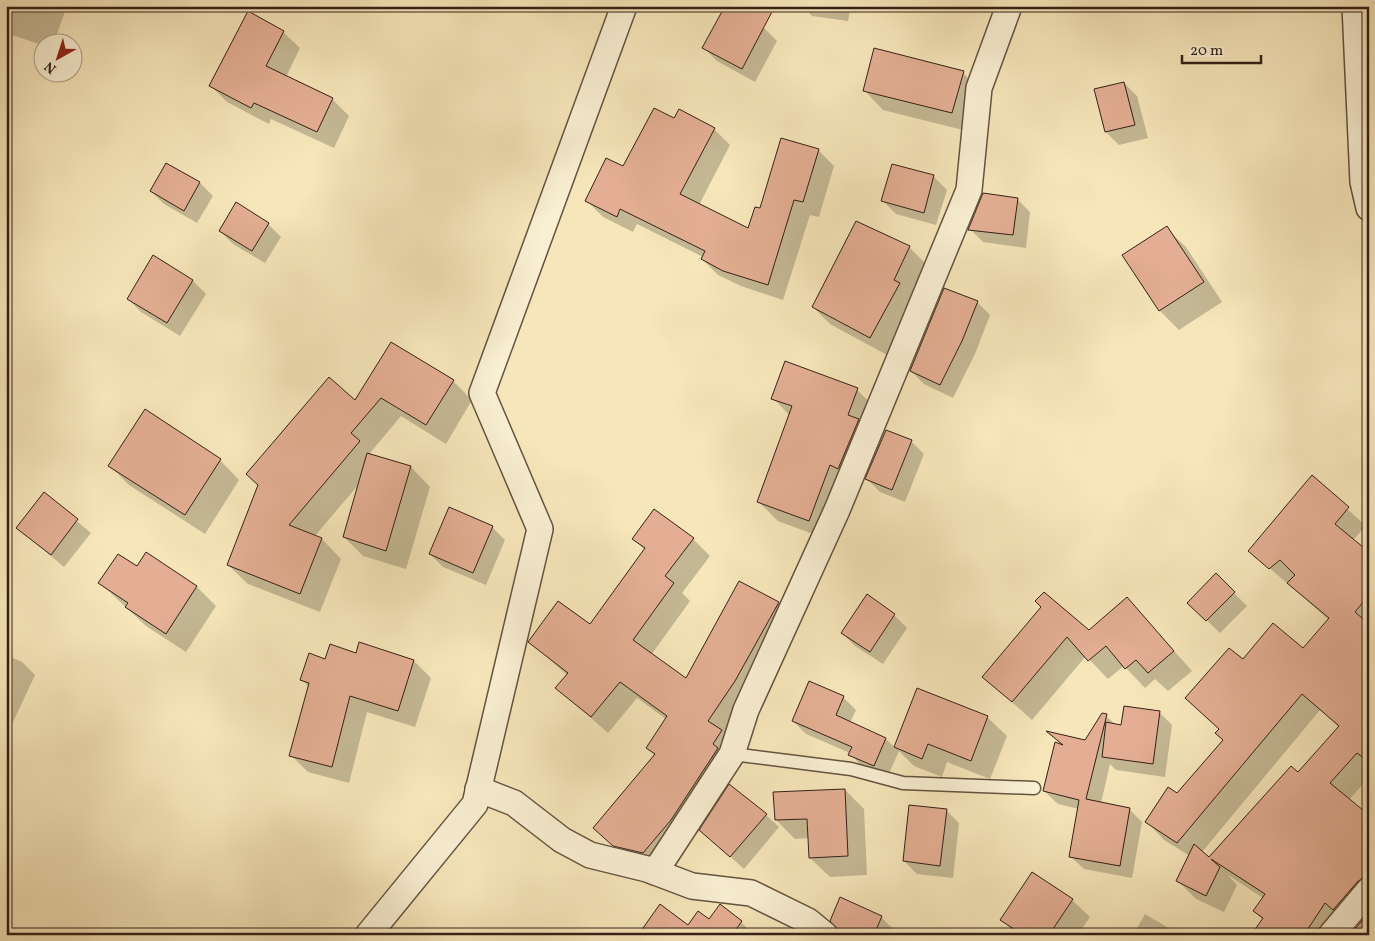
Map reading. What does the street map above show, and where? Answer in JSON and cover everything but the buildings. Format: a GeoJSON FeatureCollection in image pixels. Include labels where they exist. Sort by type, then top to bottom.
{"type":"FeatureCollection","features":[{"type":"Feature","properties":{"kind":"street"},"geometry":{"type":"LineString","coordinates":[[368,935],[475,804],[540,529],[482,393],[624,6]]}},
{"type":"Feature","properties":{"kind":"street"},"geometry":{"type":"LineString","coordinates":[[656,872],[732,754],[746,710],[837,510],[968,190],[979,88],[1009,6]]}},
{"type":"Feature","properties":{"kind":"street"},"geometry":{"type":"LineString","coordinates":[[1353,13],[1363,182],[1369,208]]}},
{"type":"Feature","properties":{"kind":"street"},"geometry":{"type":"LineString","coordinates":[[478,789],[514,803],[562,840],[590,855],[656,872],[692,886],[751,893],[808,921],[826,935]]}},
{"type":"Feature","properties":{"kind":"street"},"geometry":{"type":"LineString","coordinates":[[1330,935],[1369,890]]}},
{"type":"Feature","properties":{"kind":"lane"},"geometry":{"type":"LineString","coordinates":[[732,754],[850,770],[903,783],[1034,788]]}}]}
